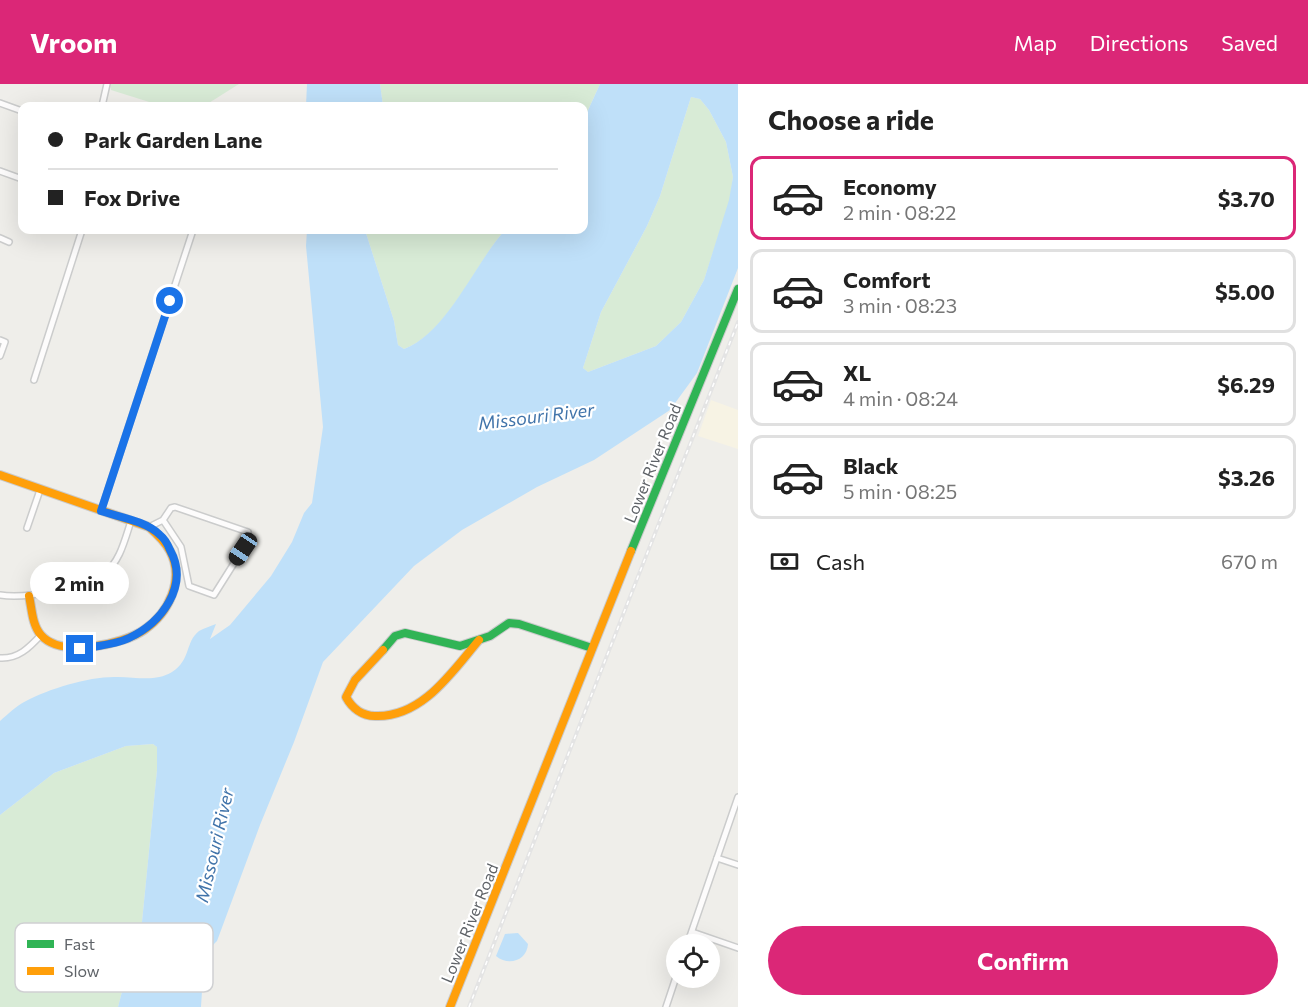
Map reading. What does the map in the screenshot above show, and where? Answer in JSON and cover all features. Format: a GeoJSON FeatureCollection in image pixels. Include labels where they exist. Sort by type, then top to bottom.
{"type":"FeatureCollection","features":[{"type":"Feature","properties":{"kind":"street"},"geometry":{"type":"LineString","coordinates":[[103,102],[107,84]]}},
{"type":"Feature","properties":{"kind":"street"},"geometry":{"type":"LineString","coordinates":[[0,103],[18,110]]}},
{"type":"Feature","properties":{"kind":"street"},"geometry":{"type":"LineString","coordinates":[[0,171],[18,178]]}},
{"type":"Feature","properties":{"kind":"street"},"geometry":{"type":"LineString","coordinates":[[34,381],[81,234]]}},
{"type":"Feature","properties":{"kind":"street"},"geometry":{"type":"LineString","coordinates":[[101,511],[192,234]]}},
{"type":"Feature","properties":{"kind":"street"},"geometry":{"type":"LineString","coordinates":[[0,238],[9,242]]}},
{"type":"Feature","properties":{"kind":"street","name":"Lower River Road"},"geometry":{"type":"LineString","coordinates":[[450,1007],[592,648],[738,289]]}},
{"type":"Feature","properties":{"kind":"street"},"geometry":{"type":"LineString","coordinates":[[0,340],[5,342],[0,356]]}},
{"type":"Feature","properties":{"kind":"street"},"geometry":{"type":"LineString","coordinates":[[0,475],[149,527],[161,535],[167,543],[174,557],[177,571],[174,594],[158,619],[126,640],[80,649],[65,648],[41,635],[36,626],[29,596]]}},
{"type":"Feature","properties":{"kind":"street"},"geometry":{"type":"LineString","coordinates":[[27,528],[40,490]]}},
{"type":"Feature","properties":{"kind":"street"},"geometry":{"type":"LineString","coordinates":[[149,527],[163,520],[171,508],[180,507],[248,532],[243,549],[214,595],[189,586],[181,547],[163,520]]}},
{"type":"Feature","properties":{"kind":"street"},"geometry":{"type":"LineString","coordinates":[[0,595],[29,596],[87,583],[104,574],[115,561],[131,521]]}},
{"type":"Feature","properties":{"kind":"street"},"geometry":{"type":"LineString","coordinates":[[479,640],[428,696],[396,716],[383,718],[365,715],[350,705],[346,697],[354,680],[394,636],[405,633],[459,646],[479,640],[509,623],[519,624],[592,648]]}},
{"type":"Feature","properties":{"kind":"street"},"geometry":{"type":"LineString","coordinates":[[0,658],[18,655],[29,649],[41,635]]}},
{"type":"Feature","properties":{"kind":"street"},"geometry":{"type":"LineString","coordinates":[[738,797],[692,932],[738,948]]}},
{"type":"Feature","properties":{"kind":"street"},"geometry":{"type":"LineString","coordinates":[[717,858],[738,865]]}},
{"type":"Feature","properties":{"kind":"street"},"geometry":{"type":"LineString","coordinates":[[666,1007],[672,988]]}},
{"type":"Feature","properties":{"kind":"shaded area"},"geometry":{"type":"Polygon","coordinates":[[[711,400],[738,410],[738,449],[698,436],[711,400]]]}},
{"type":"Feature","properties":{"kind":"green space"},"geometry":{"type":"Polygon","coordinates":[[[110,84],[239,84],[210,102],[149,102],[111,90],[110,84]]]}},
{"type":"Feature","properties":{"kind":"green space"},"geometry":{"type":"Polygon","coordinates":[[[380,84],[600,84],[588,110],[588,102],[382,102],[380,84]]]}},
{"type":"Feature","properties":{"kind":"green space"},"geometry":{"type":"Polygon","coordinates":[[[691,97],[700,99],[709,110],[726,142],[733,177],[730,200],[704,280],[681,322],[656,346],[588,372],[583,368],[601,312],[647,226],[660,196],[691,97]]]}},
{"type":"Feature","properties":{"kind":"green space"},"geometry":{"type":"Polygon","coordinates":[[[366,234],[502,234],[447,313],[420,341],[404,349],[398,345],[394,321],[366,234]]]}},
{"type":"Feature","properties":{"kind":"green space"},"geometry":{"type":"Polygon","coordinates":[[[153,744],[157,747],[157,770],[142,923],[15,923],[15,992],[122,992],[118,1007],[0,1007],[0,815],[54,773],[126,746],[153,744]]]}},
{"type":"Feature","properties":{"kind":"water"},"geometry":{"type":"Polygon","coordinates":[[[307,84],[380,84],[382,102],[306,102],[307,84]]]}},
{"type":"Feature","properties":{"kind":"water","name":"Missouri River"},"geometry":{"type":"Polygon","coordinates":[[[600,84],[738,84],[738,268],[697,373],[670,410],[594,460],[537,487],[462,530],[414,566],[323,662],[217,941],[213,946],[213,923],[142,923],[157,770],[157,747],[153,744],[126,746],[54,773],[0,815],[0,721],[26,701],[68,684],[103,678],[151,678],[172,672],[182,662],[192,640],[199,631],[216,624],[210,639],[230,625],[271,576],[292,542],[304,513],[312,503],[323,427],[307,234],[366,234],[394,321],[398,345],[404,349],[419,341],[447,313],[502,234],[588,234],[588,110],[600,84]],[[691,97],[660,196],[647,226],[601,312],[583,368],[588,372],[656,346],[681,322],[704,280],[729,200],[733,177],[726,142],[709,110],[700,99],[691,97]]]}},
{"type":"Feature","properties":{"kind":"water"},"geometry":{"type":"Polygon","coordinates":[[[518,933],[528,944],[521,958],[506,961],[496,956],[505,934],[518,933]]]}},
{"type":"Feature","properties":{"kind":"water"},"geometry":{"type":"Polygon","coordinates":[[[122,992],[202,992],[201,1007],[118,1007],[122,992]]]}},
{"type":"Feature","properties":{"kind":"railway"},"geometry":{"type":"LineString","coordinates":[[469,1007],[738,322]]}},
{"type":"Feature","properties":{"kind":"traffic: fast"},"geometry":{"type":"LineString","coordinates":[[631,551],[738,289]]}},
{"type":"Feature","properties":{"kind":"traffic: fast"},"geometry":{"type":"LineString","coordinates":[[383,650],[395,636],[405,633],[460,646],[490,636],[509,623],[519,624],[592,648]]}},
{"type":"Feature","properties":{"kind":"traffic: slow"},"geometry":{"type":"LineString","coordinates":[[0,475],[149,527],[166,544],[174,562],[175,584],[172,595],[161,614],[144,630],[107,644],[77,647],[50,642],[41,635],[36,627],[29,596]]}},
{"type":"Feature","properties":{"kind":"traffic: slow"},"geometry":{"type":"LineString","coordinates":[[450,1007],[631,551]]}},
{"type":"Feature","properties":{"kind":"traffic: slow"},"geometry":{"type":"LineString","coordinates":[[383,650],[355,680],[346,697],[358,711],[370,716],[392,715],[421,701],[447,679],[479,640]]}},
{"type":"Feature","properties":{"kind":"route"},"geometry":{"type":"LineString","coordinates":[[80,649],[126,640],[137,634],[158,619],[174,594],[177,571],[174,557],[161,535],[149,527],[101,511],[170,301]]}}]}
